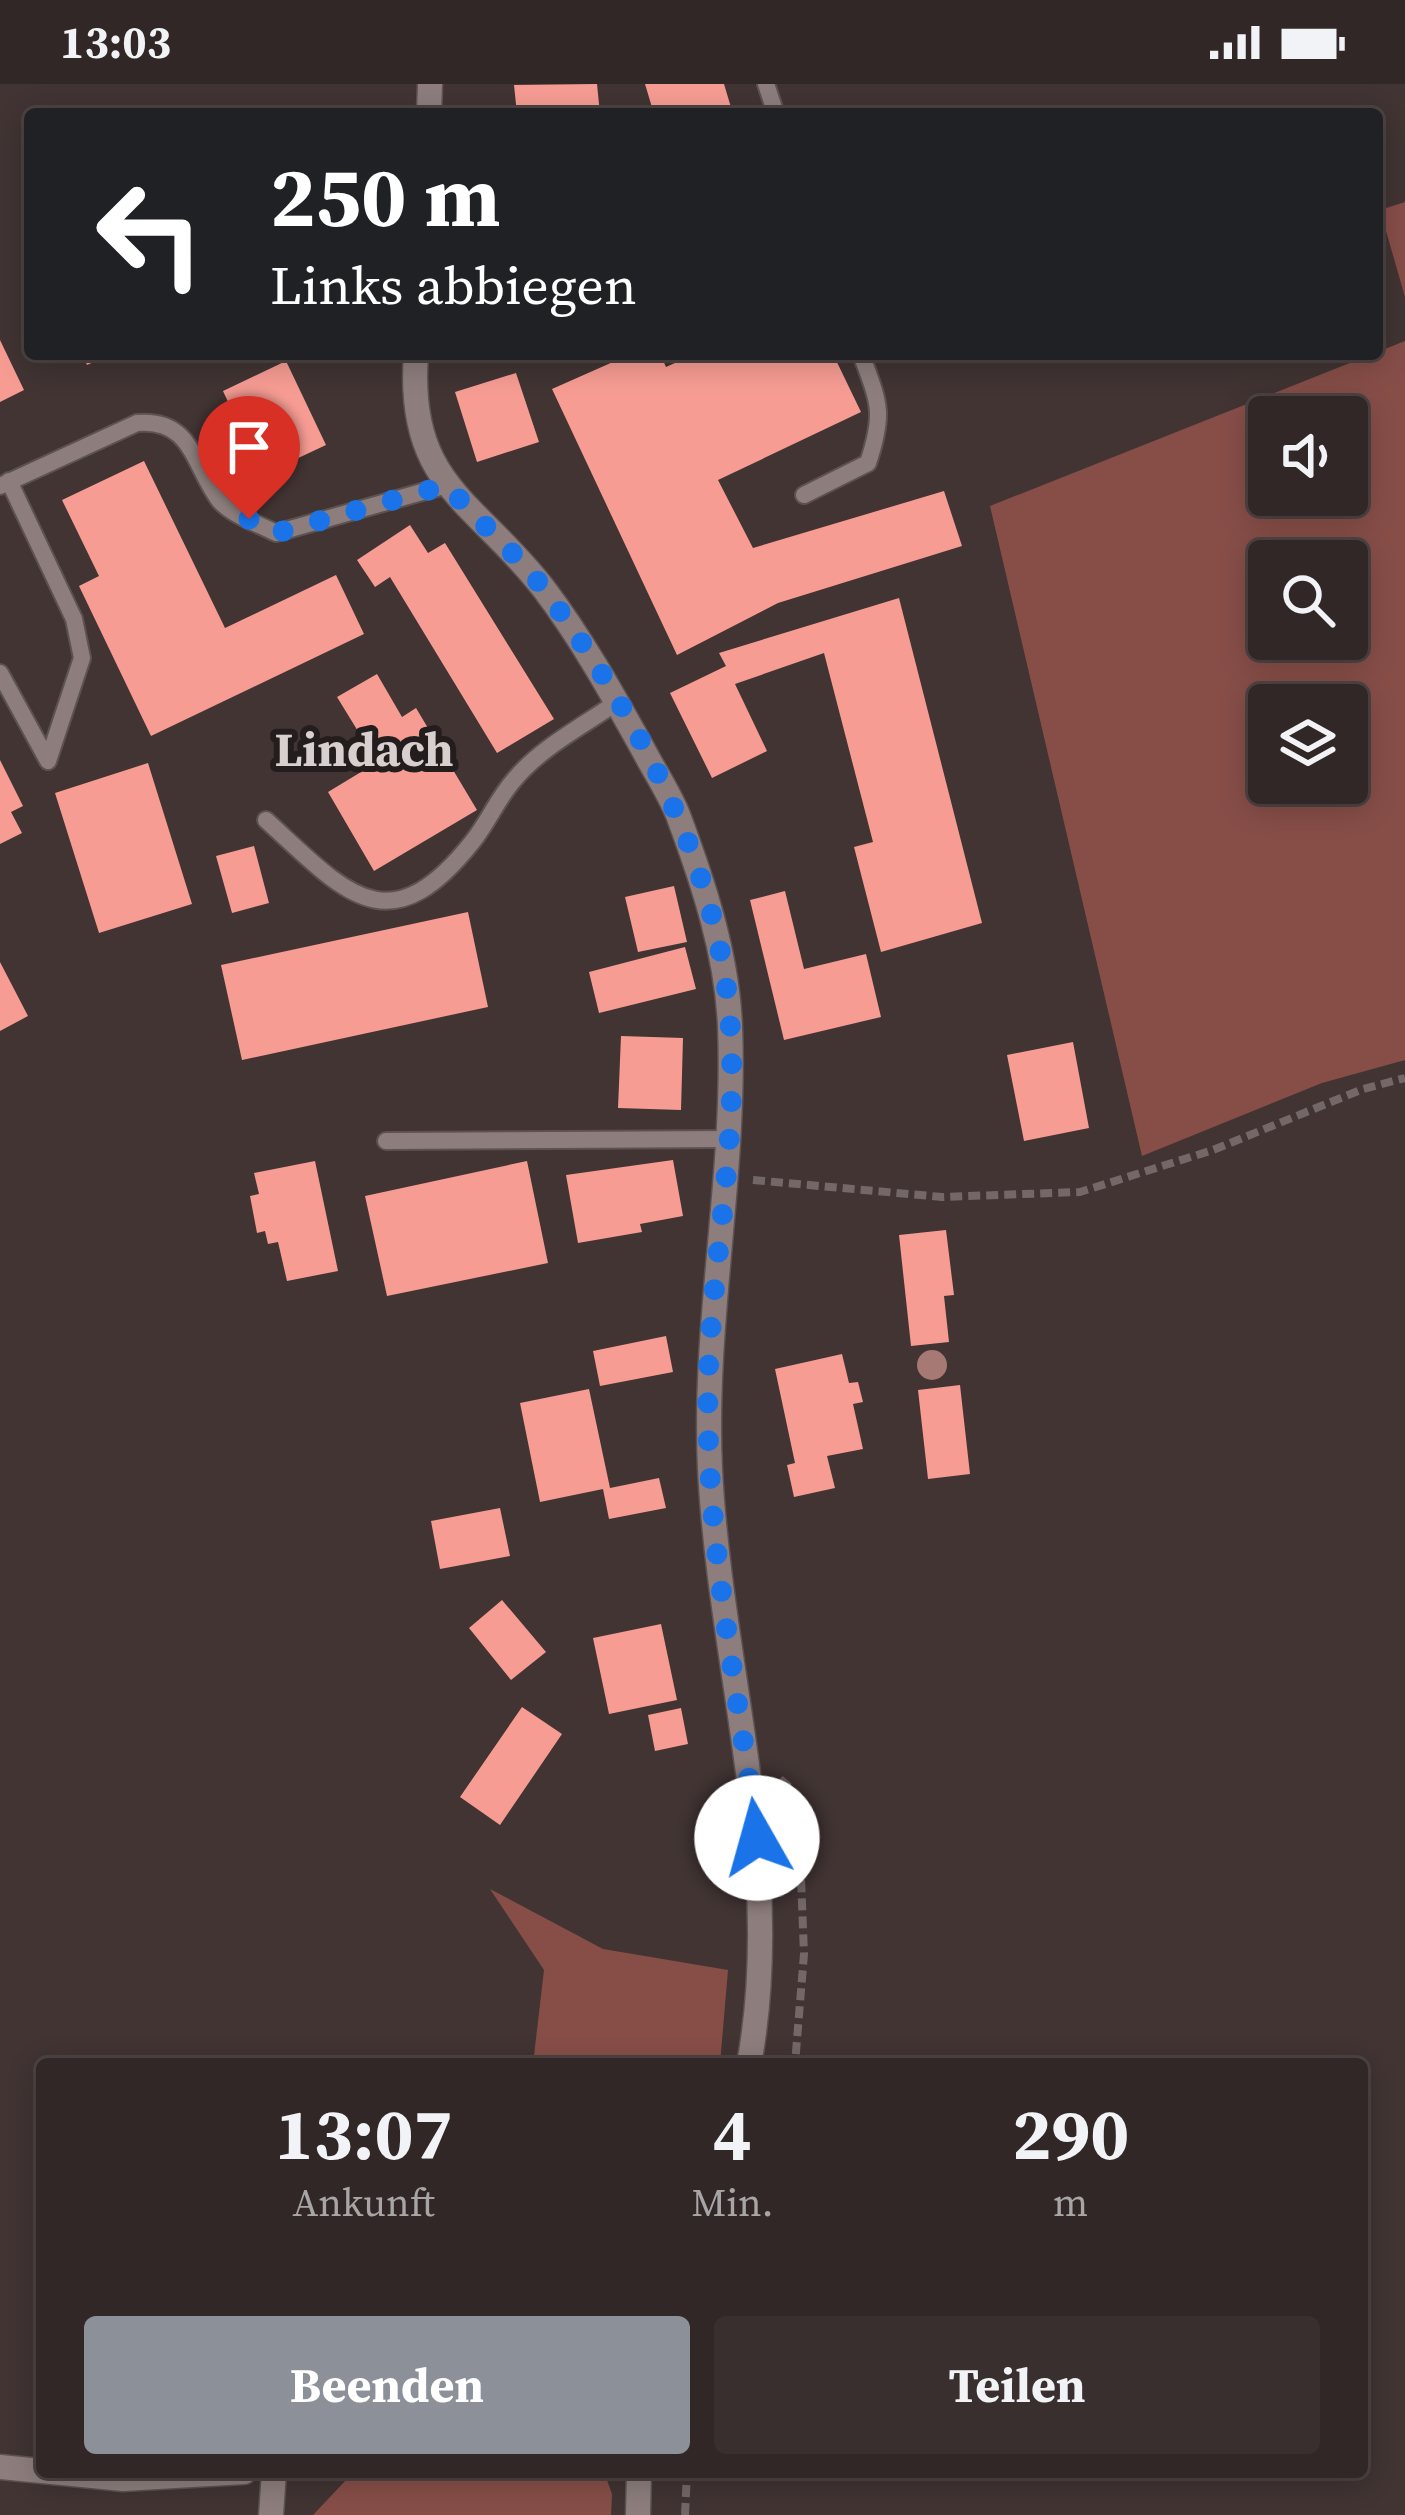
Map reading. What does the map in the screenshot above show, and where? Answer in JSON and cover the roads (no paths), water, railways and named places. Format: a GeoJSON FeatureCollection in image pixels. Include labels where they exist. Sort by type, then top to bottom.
{"type":"FeatureCollection","features":[{"type":"Feature","properties":{"kind":"street"},"geometry":{"type":"LineString","coordinates":[[416,360],[415,413],[428,456],[447,485],[545,590],[617,702],[676,810],[722,964],[730,1023],[730,1139],[708,1383],[710,1470],[760,1892],[749,2058]]}},
{"type":"Feature","properties":{"kind":"street"},"geometry":{"type":"LineString","coordinates":[[0,2467],[36,2471]]}},
{"type":"Feature","properties":{"kind":"street"},"geometry":{"type":"LineString","coordinates":[[104,2478],[153,2478]]}},
{"type":"Feature","properties":{"kind":"street"},"geometry":{"type":"LineString","coordinates":[[271,2515],[274,2478]]}},
{"type":"Feature","properties":{"kind":"street"},"geometry":{"type":"LineString","coordinates":[[638,2515],[639,2478]]}},
{"type":"Feature","properties":{"kind":"lane"},"geometry":{"type":"LineString","coordinates":[[804,495],[868,464],[880,425],[878,400],[863,360]]}},
{"type":"Feature","properties":{"kind":"lane"},"geometry":{"type":"LineString","coordinates":[[0,673],[48,761],[82,658],[74,619],[4,484],[137,423],[154,422],[180,432],[222,504],[276,533],[447,485]]}},
{"type":"Feature","properties":{"kind":"lane"},"geometry":{"type":"LineString","coordinates":[[266,820],[340,886],[363,898],[394,902],[436,881],[448,869],[524,768],[617,702]]}},
{"type":"Feature","properties":{"kind":"lane"},"geometry":{"type":"LineString","coordinates":[[386,1141],[730,1139]]}},
{"type":"Feature","properties":{"kind":"district","name":"Lindach"},"geometry":{"type":"Point","coordinates":[364,749]}}]}
